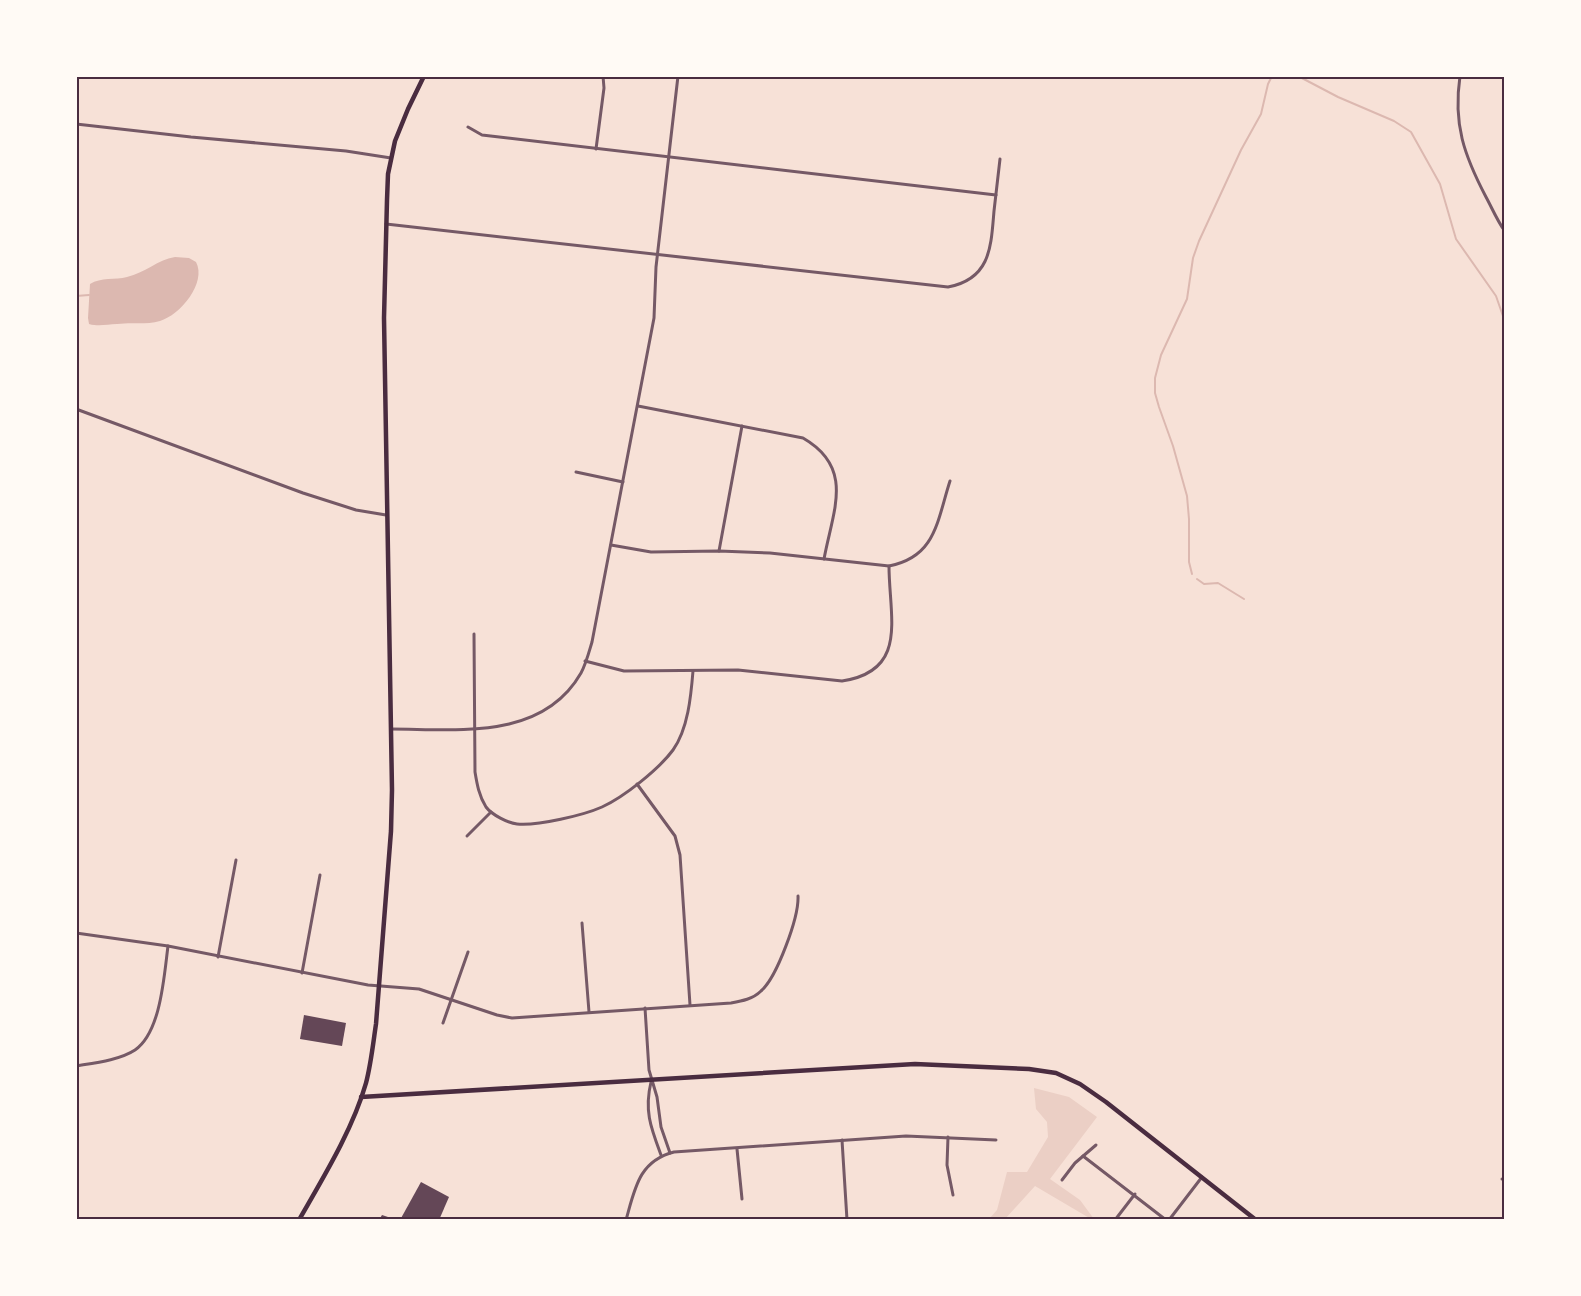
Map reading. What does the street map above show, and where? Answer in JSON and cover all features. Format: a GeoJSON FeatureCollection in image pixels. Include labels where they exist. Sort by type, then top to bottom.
{"type":"FeatureCollection","features":[{"type":"Feature","properties":{"kind":"main road"},"geometry":{"type":"LineString","coordinates":[[299,1220],[336,1151],[361,1096],[372,1054],[391,831],[384,318],[386,224],[391,158],[399,128],[424,76]]}},
{"type":"Feature","properties":{"kind":"main road"},"geometry":{"type":"LineString","coordinates":[[361,1096],[915,1064],[1029,1069],[1056,1073],[1080,1084],[1106,1101],[1256,1220]]}},
{"type":"Feature","properties":{"kind":"street"},"geometry":{"type":"LineString","coordinates":[[596,149],[604,88],[603,76]]}},
{"type":"Feature","properties":{"kind":"street"},"geometry":{"type":"LineString","coordinates":[[391,729],[476,729],[512,725],[532,718],[547,708],[580,675],[592,642],[655,311],[657,255],[678,76]]}},
{"type":"Feature","properties":{"kind":"street"},"geometry":{"type":"LineString","coordinates":[[1460,76],[1458,114],[1463,146],[1474,174],[1504,230]]}},
{"type":"Feature","properties":{"kind":"street"},"geometry":{"type":"LineString","coordinates":[[76,124],[346,151],[391,158]]}},
{"type":"Feature","properties":{"kind":"street"},"geometry":{"type":"LineString","coordinates":[[468,127],[482,135],[996,195]]}},
{"type":"Feature","properties":{"kind":"street"},"geometry":{"type":"LineString","coordinates":[[386,224],[948,287],[972,278],[984,264],[991,246],[1000,159]]}},
{"type":"Feature","properties":{"kind":"street"},"geometry":{"type":"LineString","coordinates":[[638,406],[803,438],[818,446],[830,461],[837,477],[837,493],[824,559]]}},
{"type":"Feature","properties":{"kind":"street"},"geometry":{"type":"LineString","coordinates":[[76,409],[303,494],[372,514],[387,514]]}},
{"type":"Feature","properties":{"kind":"street"},"geometry":{"type":"LineString","coordinates":[[719,551],[742,426]]}},
{"type":"Feature","properties":{"kind":"street"},"geometry":{"type":"LineString","coordinates":[[576,472],[623,482]]}},
{"type":"Feature","properties":{"kind":"street"},"geometry":{"type":"LineString","coordinates":[[611,545],[651,552],[770,553],[889,566],[905,563],[917,556],[928,545],[950,481]]}},
{"type":"Feature","properties":{"kind":"street"},"geometry":{"type":"LineString","coordinates":[[585,661],[624,671],[738,670],[842,681],[868,674],[878,667],[888,654],[891,640],[889,566]]}},
{"type":"Feature","properties":{"kind":"street"},"geometry":{"type":"LineString","coordinates":[[474,634],[475,772],[479,793],[491,812],[515,824],[535,824],[605,806],[660,766],[675,748],[684,727],[693,670]]}},
{"type":"Feature","properties":{"kind":"street"},"geometry":{"type":"LineString","coordinates":[[636,783],[675,836],[680,855],[690,1005]]}},
{"type":"Feature","properties":{"kind":"street"},"geometry":{"type":"LineString","coordinates":[[467,836],[491,812]]}},
{"type":"Feature","properties":{"kind":"street"},"geometry":{"type":"LineString","coordinates":[[218,957],[236,860]]}},
{"type":"Feature","properties":{"kind":"street"},"geometry":{"type":"LineString","coordinates":[[302,973],[320,875]]}},
{"type":"Feature","properties":{"kind":"street"},"geometry":{"type":"LineString","coordinates":[[76,933],[168,946],[379,986],[419,989],[504,1017],[731,1003],[744,1000],[762,991],[774,974],[795,922],[798,896]]}},
{"type":"Feature","properties":{"kind":"street"},"geometry":{"type":"LineString","coordinates":[[582,923],[589,1012]]}},
{"type":"Feature","properties":{"kind":"street"},"geometry":{"type":"LineString","coordinates":[[76,1066],[119,1056],[133,1051],[144,1042],[152,1030],[156,1016],[168,946]]}},
{"type":"Feature","properties":{"kind":"street"},"geometry":{"type":"LineString","coordinates":[[443,1023],[468,952]]}},
{"type":"Feature","properties":{"kind":"street"},"geometry":{"type":"LineString","coordinates":[[645,1008],[651,1080],[657,1097],[661,1127],[670,1153]]}},
{"type":"Feature","properties":{"kind":"street"},"geometry":{"type":"LineString","coordinates":[[651,1080],[647,1099],[648,1119],[661,1155]]}},
{"type":"Feature","properties":{"kind":"street"},"geometry":{"type":"LineString","coordinates":[[627,1220],[639,1178],[651,1163],[661,1155],[670,1153],[906,1136],[996,1140]]}},
{"type":"Feature","properties":{"kind":"street"},"geometry":{"type":"LineString","coordinates":[[948,1137],[947,1165],[953,1195]]}},
{"type":"Feature","properties":{"kind":"street"},"geometry":{"type":"LineString","coordinates":[[842,1140],[847,1220]]}},
{"type":"Feature","properties":{"kind":"street"},"geometry":{"type":"LineString","coordinates":[[1062,1179],[1096,1145]]}},
{"type":"Feature","properties":{"kind":"street"},"geometry":{"type":"LineString","coordinates":[[738,1149],[742,1199]]}},
{"type":"Feature","properties":{"kind":"street"},"geometry":{"type":"LineString","coordinates":[[1083,1156],[1101,1172],[1114,1178],[1168,1220],[1202,1178]]}},
{"type":"Feature","properties":{"kind":"street"},"geometry":{"type":"LineString","coordinates":[[1115,1220],[1135,1194]]}},
{"type":"Feature","properties":{"kind":"shaded area"},"geometry":{"type":"Polygon","coordinates":[[[175,257],[189,258],[196,262],[198,270],[195,288],[176,312],[168,318],[155,322],[89,324],[90,284],[99,280],[133,275],[175,257]]]}},
{"type":"Feature","properties":{"kind":"shaded area"},"geometry":{"type":"Polygon","coordinates":[[[1034,1088],[1069,1097],[1097,1117],[1050,1179],[1080,1200],[1094,1219],[1035,1186],[1005,1219],[989,1219],[997,1210],[1007,1172],[1027,1172],[1048,1137],[1047,1122],[1036,1109],[1034,1088]]]}},
{"type":"Feature","properties":{"kind":"building"},"geometry":{"type":"Polygon","coordinates":[[[304,1015],[346,1023],[342,1046],[300,1039],[304,1015]]]}},
{"type":"Feature","properties":{"kind":"building"},"geometry":{"type":"Polygon","coordinates":[[[421,1182],[449,1197],[439,1220],[400,1220],[421,1182]]]}},
{"type":"Feature","properties":{"kind":"building"},"geometry":{"type":"Polygon","coordinates":[[[382,1215],[394,1219],[394,1220],[379,1220],[382,1215]]]}},
{"type":"Feature","properties":{"kind":"waterway"},"geometry":{"type":"LineString","coordinates":[[1192,574],[1189,562],[1187,496],[1155,393],[1155,378],[1161,355],[1187,299],[1193,258],[1199,241],[1241,150],[1261,114],[1272,76]]}},
{"type":"Feature","properties":{"kind":"waterway"},"geometry":{"type":"LineString","coordinates":[[1298,76],[1338,97],[1394,121],[1411,132],[1440,184],[1456,239],[1496,296],[1504,319]]}},
{"type":"Feature","properties":{"kind":"waterway"},"geometry":{"type":"LineString","coordinates":[[76,296],[89,295]]}},
{"type":"Feature","properties":{"kind":"waterway"},"geometry":{"type":"LineString","coordinates":[[1197,579],[1204,584],[1218,583],[1244,599]]}}]}
